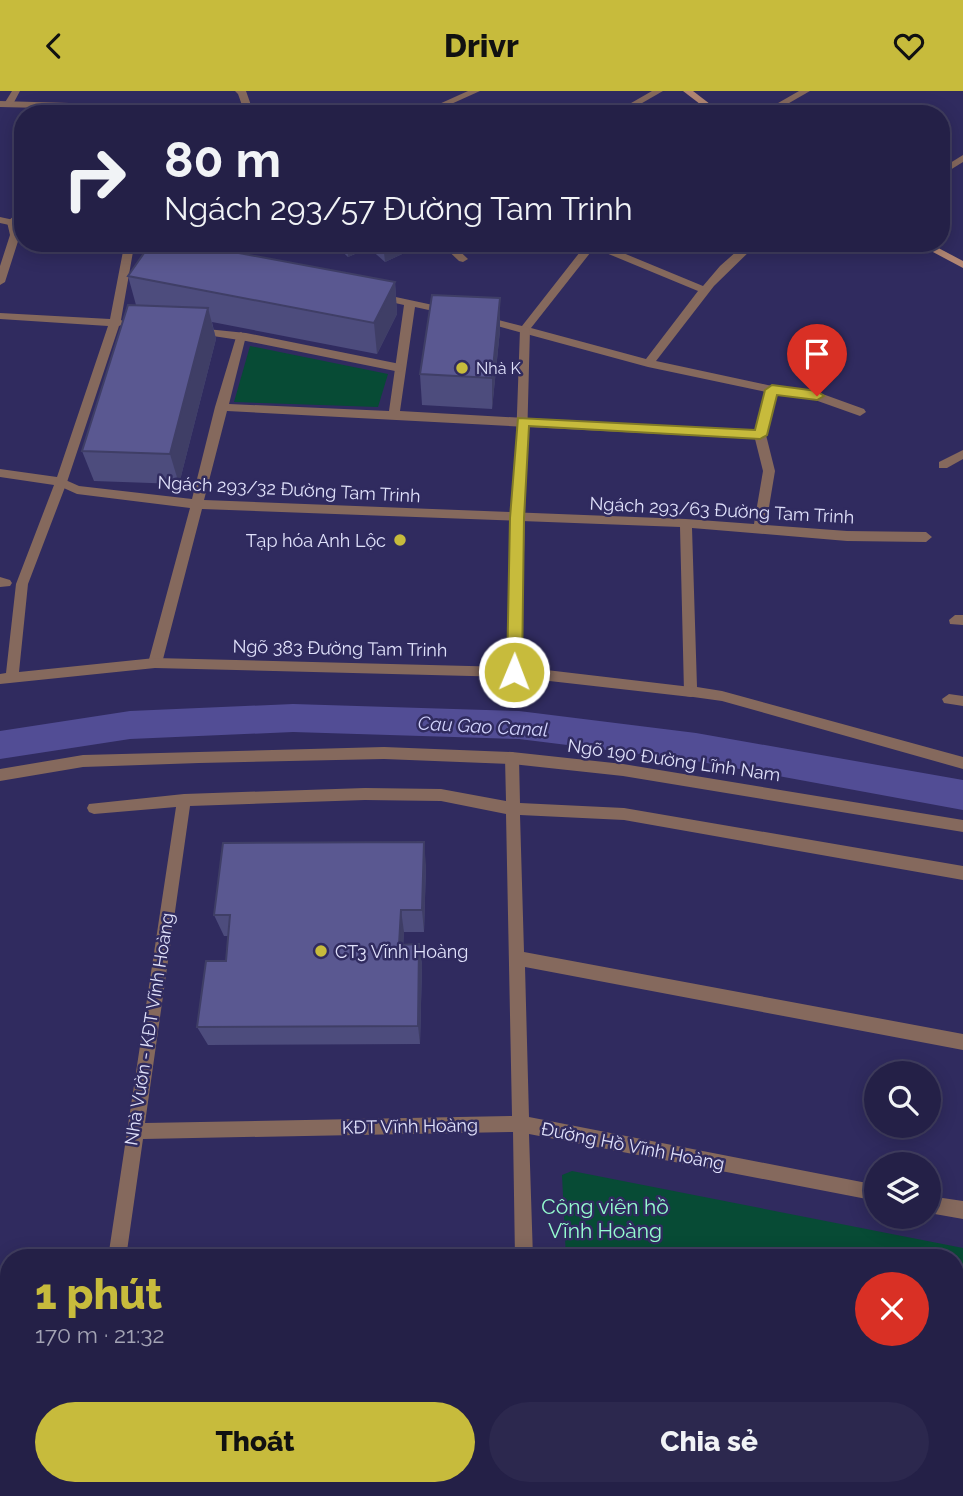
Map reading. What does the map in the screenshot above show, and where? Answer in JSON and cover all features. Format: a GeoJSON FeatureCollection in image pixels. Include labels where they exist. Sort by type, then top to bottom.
{"type":"FeatureCollection","features":[{"type":"Feature","properties":{"kind":"main road"},"geometry":{"type":"LineString","coordinates":[[687,91],[706,105]]}},
{"type":"Feature","properties":{"kind":"main road"},"geometry":{"type":"LineString","coordinates":[[938,252],[963,265]]}},
{"type":"Feature","properties":{"kind":"street"},"geometry":{"type":"LineString","coordinates":[[4,104],[16,91]]}},
{"type":"Feature","properties":{"kind":"street"},"geometry":{"type":"LineString","coordinates":[[443,105],[476,91]]}},
{"type":"Feature","properties":{"kind":"street"},"geometry":{"type":"LineString","coordinates":[[633,105],[659,91]]}},
{"type":"Feature","properties":{"kind":"street"},"geometry":{"type":"LineString","coordinates":[[780,105],[806,91]]}},
{"type":"Feature","properties":{"kind":"street"},"geometry":{"type":"LineString","coordinates":[[0,282],[14,238]]}},
{"type":"Feature","properties":{"kind":"street"},"geometry":{"type":"LineString","coordinates":[[6,679],[22,584],[121,323],[125,252]]}},
{"type":"Feature","properties":{"kind":"street"},"geometry":{"type":"LineString","coordinates":[[161,252],[183,257]]}},
{"type":"Feature","properties":{"kind":"street"},"geometry":{"type":"LineString","coordinates":[[455,252],[463,259]]}},
{"type":"Feature","properties":{"kind":"street"},"geometry":{"type":"LineString","coordinates":[[514,672],[525,329],[586,252]]}},
{"type":"Feature","properties":{"kind":"street"},"geometry":{"type":"LineString","coordinates":[[611,252],[706,291]]}},
{"type":"Feature","properties":{"kind":"street"},"geometry":{"type":"LineString","coordinates":[[648,363],[740,252]]}},
{"type":"Feature","properties":{"kind":"street"},"geometry":{"type":"LineString","coordinates":[[370,295],[461,314]]}},
{"type":"Feature","properties":{"kind":"street"},"geometry":{"type":"LineString","coordinates":[[394,415],[410,303]]}},
{"type":"Feature","properties":{"kind":"street"},"geometry":{"type":"LineString","coordinates":[[0,316],[121,323]]}},
{"type":"Feature","properties":{"kind":"street"},"geometry":{"type":"LineString","coordinates":[[474,317],[648,363],[772,390],[817,396],[860,412]]}},
{"type":"Feature","properties":{"kind":"street"},"geometry":{"type":"LineString","coordinates":[[191,331],[241,336],[400,368]]}},
{"type":"Feature","properties":{"kind":"street"},"geometry":{"type":"LineString","coordinates":[[155,663],[241,336]]}},
{"type":"Feature","properties":{"kind":"street"},"geometry":{"type":"LineString","coordinates":[[760,527],[769,471],[760,435],[772,390]]}},
{"type":"Feature","properties":{"kind":"street"},"geometry":{"type":"LineString","coordinates":[[221,407],[760,435]]}},
{"type":"Feature","properties":{"kind":"street"},"geometry":{"type":"LineString","coordinates":[[943,465],[963,454]]}},
{"type":"Feature","properties":{"kind":"street","name":"Ngách 293/32 Đường Tam Trinh"},"geometry":{"type":"LineString","coordinates":[[0,473],[61,482],[77,490],[196,504],[517,518]]}},
{"type":"Feature","properties":{"kind":"street","name":"Ngách 293/63 Đường Tam Trinh"},"geometry":{"type":"LineString","coordinates":[[517,518],[686,523],[847,536],[926,537]]}},
{"type":"Feature","properties":{"kind":"street"},"geometry":{"type":"LineString","coordinates":[[686,523],[691,692]]}},
{"type":"Feature","properties":{"kind":"street","name":"Ngõ 383 Đường Tam Trinh"},"geometry":{"type":"LineString","coordinates":[[6,679],[155,663],[514,672],[722,696],[963,763]]}},
{"type":"Feature","properties":{"kind":"street","name":"Ngõ 190 Đường Lĩnh Nam"},"geometry":{"type":"LineString","coordinates":[[0,775],[83,761],[199,757],[384,753],[512,758],[623,770],[963,826]]}},
{"type":"Feature","properties":{"kind":"street"},"geometry":{"type":"LineString","coordinates":[[512,758],[521,1124]]}},
{"type":"Feature","properties":{"kind":"street"},"geometry":{"type":"LineString","coordinates":[[94,808],[184,800],[365,794],[441,795],[514,809],[624,814],[963,873]]}},
{"type":"Feature","properties":{"kind":"street","name":"Nhà Vườn - KĐT Vĩnh Hoàng"},"geometry":{"type":"LineString","coordinates":[[118,1249],[184,800]]}},
{"type":"Feature","properties":{"kind":"street"},"geometry":{"type":"LineString","coordinates":[[517,958],[963,1042]]}},
{"type":"Feature","properties":{"kind":"street","name":"KĐT Vĩnh Hoàng"},"geometry":{"type":"LineString","coordinates":[[134,1131],[521,1124]]}},
{"type":"Feature","properties":{"kind":"street","name":"Đường Hồ Vĩnh Hoàng"},"geometry":{"type":"LineString","coordinates":[[524,1249],[521,1124],[864,1190]]}},
{"type":"Feature","properties":{"kind":"street"},"geometry":{"type":"LineString","coordinates":[[941,1206],[963,1210]]}},
{"type":"Feature","properties":{"kind":"green space"},"geometry":{"type":"Polygon","coordinates":[[[250,346],[388,374],[378,407],[234,402],[250,346]]]}},
{"type":"Feature","properties":{"kind":"green space","name":"Công viên hồ Vĩnh Hoàng"},"geometry":{"type":"Polygon","coordinates":[[[572,1171],[963,1248],[963,1249],[566,1249],[562,1175],[572,1171]]]}},
{"type":"Feature","properties":{"kind":"building"},"geometry":{"type":"Polygon","coordinates":[[[145,252],[233,252],[395,282],[374,323],[128,276],[145,252]]]}},
{"type":"Feature","properties":{"kind":"building"},"geometry":{"type":"Polygon","coordinates":[[[432,295],[500,298],[492,378],[420,374],[432,295]]]}},
{"type":"Feature","properties":{"kind":"building"},"geometry":{"type":"Polygon","coordinates":[[[128,305],[208,308],[170,454],[82,451],[128,305]]]}},
{"type":"Feature","properties":{"kind":"building","name":"CT3 Vĩnh Hoàng"},"geometry":{"type":"Polygon","coordinates":[[[424,842],[422,910],[401,910],[399,945],[419,944],[418,1026],[197,1027],[206,961],[226,961],[230,915],[214,915],[223,843],[424,842]]]}},
{"type":"Feature","properties":{"kind":"waterway","name":"Cau Gao Canal"},"geometry":{"type":"LineString","coordinates":[[0,745],[130,725],[293,718],[519,725],[696,747],[963,795]]}},
{"type":"Feature","properties":{"kind":"place","name":"Nhà K"},"geometry":{"type":"Point","coordinates":[462,368]}},
{"type":"Feature","properties":{"kind":"place","name":"Tạp hóa Anh Lộc"},"geometry":{"type":"Point","coordinates":[400,540]}},
{"type":"Feature","properties":{"kind":"place","name":"CT3 Vĩnh Hoàng"},"geometry":{"type":"Point","coordinates":[321,951]}},
{"type":"Feature","properties":{"kind":"route"},"geometry":{"type":"LineString","coordinates":[[514,672],[517,518],[523,421],[760,435],[772,390],[817,396]]}}]}
